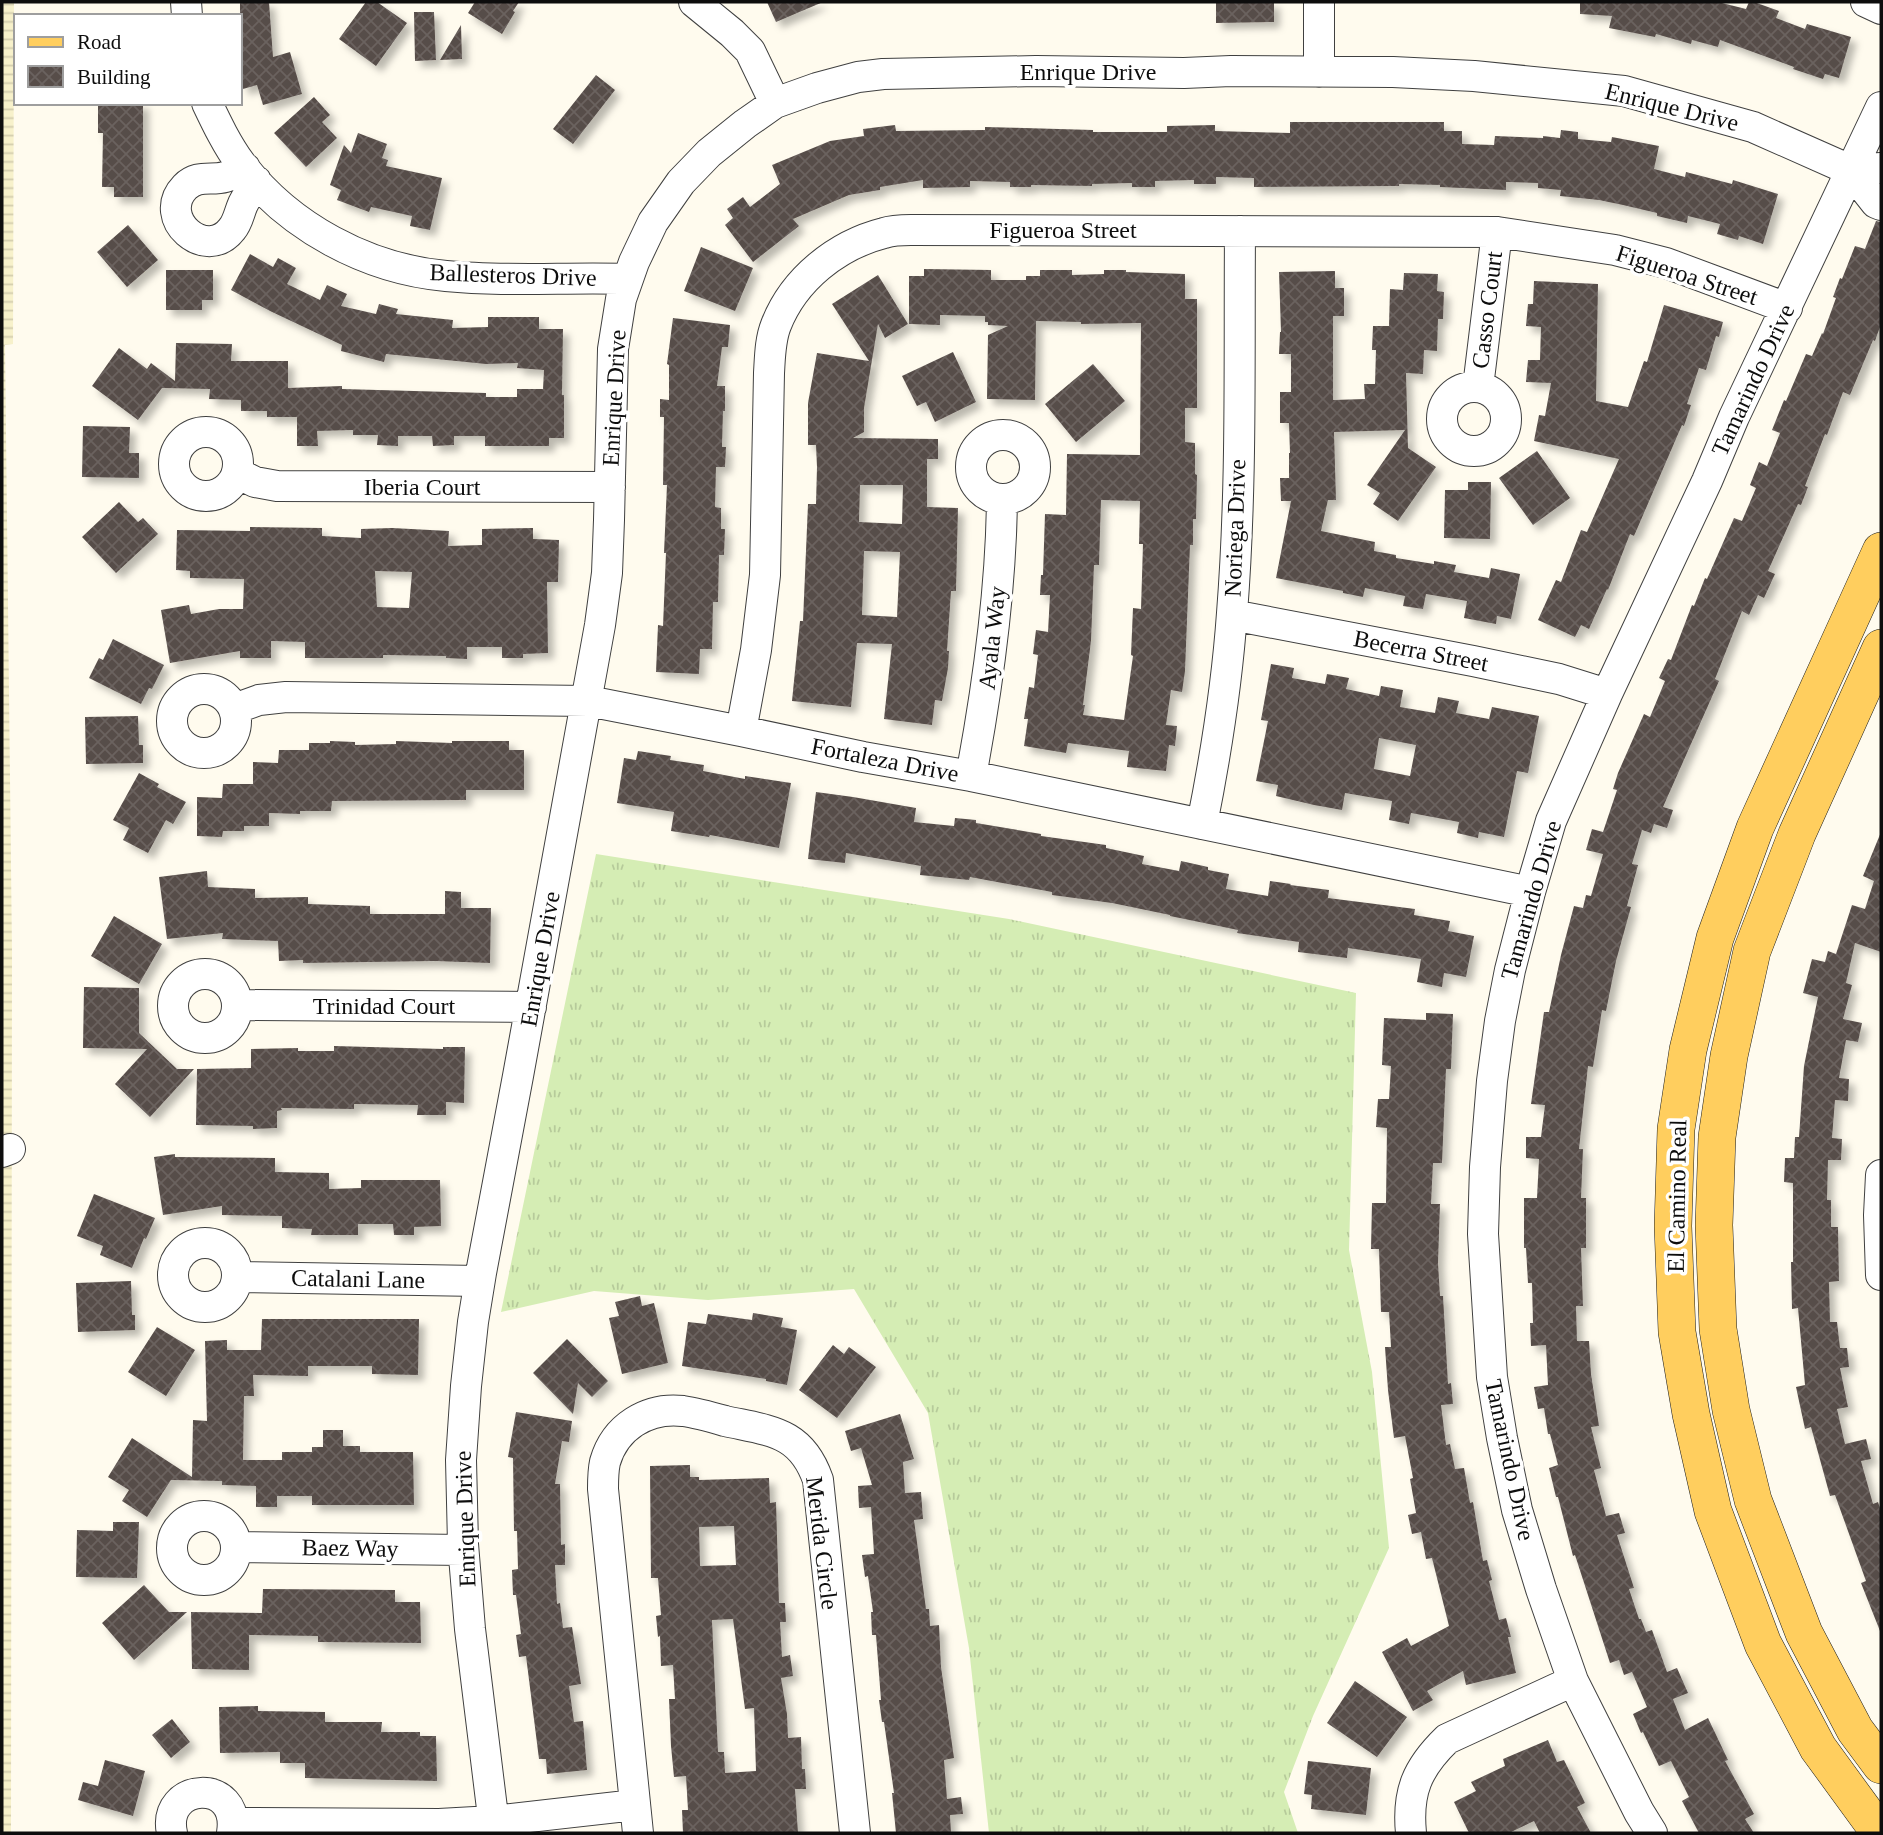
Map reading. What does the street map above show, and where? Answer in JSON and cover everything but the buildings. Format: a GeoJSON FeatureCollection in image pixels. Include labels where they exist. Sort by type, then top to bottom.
{"type":"FeatureCollection","features":[{"type":"Feature","properties":{"kind":"main road","name":"El Camino Real"},"geometry":{"type":"LineString","coordinates":[[1880,1833],[1818,1748],[1763,1644],[1713,1511],[1691,1414],[1677,1332],[1673,1226],[1675,1129],[1688,1051],[1715,938],[1755,828],[1881,551]]}},
{"type":"Feature","properties":{"kind":"main road","name":"El Camino Real"},"geometry":{"type":"LineString","coordinates":[[1881,649],[1797,834],[1752,951],[1729,1055],[1717,1137],[1714,1225],[1718,1329],[1731,1410],[1753,1500],[1804,1633],[1855,1730],[1881,1765]]}},
{"type":"Feature","properties":{"kind":"street"},"geometry":{"type":"LineString","coordinates":[[694,2],[750,51],[775,103]]}},
{"type":"Feature","properties":{"kind":"street"},"geometry":{"type":"LineString","coordinates":[[1319,2],[1319,72]]}},
{"type":"Feature","properties":{"kind":"street"},"geometry":{"type":"LineString","coordinates":[[1866,2],[1881,9]]}},
{"type":"Feature","properties":{"kind":"street","name":"Enrique Drive"},"geometry":{"type":"LineString","coordinates":[[494,1827],[463,1550],[462,1448],[470,1348],[479,1281],[600,625],[607,573],[613,349],[621,299],[634,262],[653,222],[681,182],[709,153],[775,103],[858,77],[883,74],[1036,71],[1319,72],[1474,76],[1624,91],[1753,127],[1850,170],[1881,205]]}},
{"type":"Feature","properties":{"kind":"street","name":"Ballesteros Drive"},"geometry":{"type":"LineString","coordinates":[[208,105],[219,129],[251,175],[292,215],[343,246],[385,264],[455,277],[628,279]]}},
{"type":"Feature","properties":{"kind":"street","name":"Tamarindo Drive"},"geometry":{"type":"LineString","coordinates":[[1652,1833],[1573,1681],[1517,1510],[1492,1377],[1487,1312],[1483,1234],[1492,1081],[1510,971],[1551,821],[1734,417],[1881,107]]}},
{"type":"Feature","properties":{"kind":"street","name":"Enrique Drive"},"geometry":{"type":"LineString","coordinates":[[1850,170],[1881,168]]}},
{"type":"Feature","properties":{"kind":"street","name":"Figueroa Street"},"geometry":{"type":"LineString","coordinates":[[741,731],[756,650],[765,575],[769,373],[771,344],[776,324],[802,283],[820,264],[867,238],[899,231],[1497,232],[1615,250],[1666,263],[1787,308]]}},
{"type":"Feature","properties":{"kind":"street","name":"Noriega Drive"},"geometry":{"type":"LineString","coordinates":[[1202,824],[1216,751],[1237,546],[1240,231]]}},
{"type":"Feature","properties":{"kind":"street","name":"Casso Court"},"geometry":{"type":"LineString","coordinates":[[1478,387],[1497,232]]}},
{"type":"Feature","properties":{"kind":"street","name":"Iberia Court"},"geometry":{"type":"LineString","coordinates":[[237,473],[255,482],[277,486],[610,487]]}},
{"type":"Feature","properties":{"kind":"street","name":"Ayala Way"},"geometry":{"type":"LineString","coordinates":[[971,776],[984,707],[997,604],[1002,499]]}},
{"type":"Feature","properties":{"kind":"street","name":"Becerra Street"},"geometry":{"type":"LineString","coordinates":[[1232,615],[1559,679],[1607,694]]}},
{"type":"Feature","properties":{"kind":"street","name":"Fortaleza Drive"},"geometry":{"type":"LineString","coordinates":[[233,709],[259,700],[286,697],[588,701],[863,757],[971,776],[1530,892]]}},
{"type":"Feature","properties":{"kind":"street","name":"Trinidad Court"},"geometry":{"type":"LineString","coordinates":[[237,1005],[531,1007]]}},
{"type":"Feature","properties":{"kind":"street"},"geometry":{"type":"LineString","coordinates":[[1881,1175],[1881,1275]]}},
{"type":"Feature","properties":{"kind":"street","name":"Catalani Lane"},"geometry":{"type":"LineString","coordinates":[[237,1277],[479,1281]]}},
{"type":"Feature","properties":{"kind":"street","name":"Merida Circle"},"geometry":{"type":"LineString","coordinates":[[233,1828],[356,1825],[494,1827],[637,1819],[606,1526],[603,1489],[605,1463],[615,1441],[628,1425],[644,1415],[683,1411],[787,1438],[802,1449],[812,1463],[818,1480],[855,1833]]}},
{"type":"Feature","properties":{"kind":"street","name":"Baez Way"},"geometry":{"type":"LineString","coordinates":[[236,1547],[463,1550]]}},
{"type":"Feature","properties":{"kind":"street"},"geometry":{"type":"LineString","coordinates":[[1411,1833],[1409,1814],[1412,1794],[1420,1772],[1431,1755],[1447,1739],[1573,1681]]}},
{"type":"Feature","properties":{"kind":"street"},"geometry":{"type":"LineString","coordinates":[[172,1833],[171,1816],[175,1807],[182,1799],[201,1792],[219,1797],[227,1804],[232,1813],[233,1828]]}},
{"type":"Feature","properties":{"kind":"shaded area"},"geometry":{"type":"Polygon","coordinates":[[[2,2],[14,2],[13,344],[5,345],[12,952],[11,1833],[2,1833],[2,2]]]}},
{"type":"Feature","properties":{"kind":"green space"},"geometry":{"type":"Polygon","coordinates":[[[596,854],[1009,919],[1356,993],[1349,1250],[1372,1372],[1389,1548],[1313,1716],[1284,1792],[1298,1833],[989,1833],[969,1648],[928,1413],[854,1289],[708,1300],[594,1291],[501,1312],[596,854]]]}}]}
